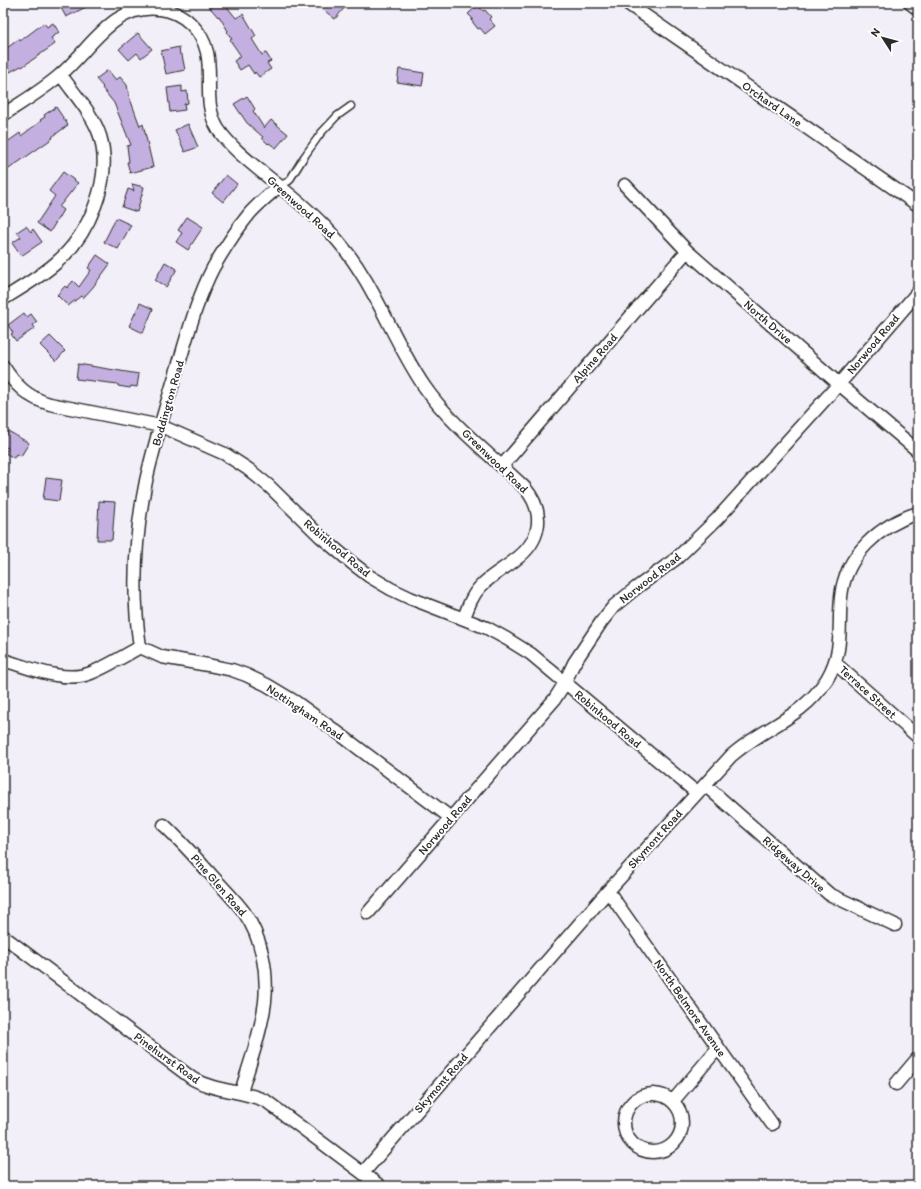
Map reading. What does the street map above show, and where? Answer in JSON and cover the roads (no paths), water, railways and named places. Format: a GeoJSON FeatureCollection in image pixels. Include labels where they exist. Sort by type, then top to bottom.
{"type":"FeatureCollection","features":[{"type":"Feature","properties":{"kind":"street","name":"Orchard Lane"},"geometry":{"type":"LineString","coordinates":[[627,3],[918,205]]}},
{"type":"Feature","properties":{"kind":"street"},"geometry":{"type":"LineString","coordinates":[[910,3],[918,9]]}},
{"type":"Feature","properties":{"kind":"street","name":"Greenwood Road"},"geometry":{"type":"LineString","coordinates":[[3,115],[61,74],[105,29],[124,14],[153,8],[165,10],[179,15],[195,28],[201,36],[206,48],[210,66],[208,88],[209,104],[218,128],[244,157],[310,212],[343,247],[366,279],[410,363],[430,394],[447,415],[525,488],[533,498],[538,515],[537,530],[532,542],[517,559],[493,575],[480,587],[474,594],[464,618]]}},
{"type":"Feature","properties":{"kind":"street"},"geometry":{"type":"LineString","coordinates":[[3,299],[52,267],[68,251],[84,228],[92,213],[102,182],[104,157],[100,136],[94,122],[61,74]]}},
{"type":"Feature","properties":{"kind":"street","name":"North Drive"},"geometry":{"type":"LineString","coordinates":[[625,185],[687,251],[918,451]]}},
{"type":"Feature","properties":{"kind":"street","name":"Boddington Road"},"geometry":{"type":"LineString","coordinates":[[140,647],[137,627],[138,534],[146,480],[194,312],[210,276],[226,246],[238,228],[251,212],[279,186]]}},
{"type":"Feature","properties":{"kind":"street","name":"Alpine Road"},"geometry":{"type":"LineString","coordinates":[[502,466],[687,251]]}},
{"type":"Feature","properties":{"kind":"street","name":"Norwood Road"},"geometry":{"type":"LineString","coordinates":[[368,913],[554,700],[574,663],[602,621],[614,606],[676,558],[707,529],[839,384],[918,292]]}},
{"type":"Feature","properties":{"kind":"street","name":"Robinhood Road"},"geometry":{"type":"LineString","coordinates":[[3,366],[11,379],[22,390],[42,402],[161,426],[225,454],[248,469],[282,497],[325,541],[373,578],[410,598],[492,630],[521,648],[540,661],[701,789]]}},
{"type":"Feature","properties":{"kind":"street","name":"Skymont Road"},"geometry":{"type":"LineString","coordinates":[[363,1173],[608,891],[701,789],[739,749],[789,718],[807,704],[822,686],[835,663],[840,644],[841,593],[854,560],[868,542],[880,532],[894,523],[918,513]]}},
{"type":"Feature","properties":{"kind":"street"},"geometry":{"type":"LineString","coordinates":[[3,660],[41,672],[72,677],[90,674],[140,647]]}},
{"type":"Feature","properties":{"kind":"street","name":"Nottingham Road"},"geometry":{"type":"LineString","coordinates":[[140,647],[162,657],[208,664],[232,670],[246,675],[267,686],[297,703],[451,818]]}},
{"type":"Feature","properties":{"kind":"street","name":"Terrace Street"},"geometry":{"type":"LineString","coordinates":[[835,663],[918,737]]}},
{"type":"Feature","properties":{"kind":"street","name":"Ridgeway Drive"},"geometry":{"type":"LineString","coordinates":[[701,789],[829,894],[895,925]]}},
{"type":"Feature","properties":{"kind":"street","name":"Pine Glen Road"},"geometry":{"type":"LineString","coordinates":[[164,825],[183,843],[243,911],[256,934],[262,952],[266,976],[265,1002],[261,1023],[241,1092]]}},
{"type":"Feature","properties":{"kind":"street","name":"North Belmore Avenue"},"geometry":{"type":"LineString","coordinates":[[608,891],[772,1124]]}},
{"type":"Feature","properties":{"kind":"street","name":"Pinehurst Road"},"geometry":{"type":"LineString","coordinates":[[3,936],[193,1078],[212,1088],[241,1092],[255,1096],[269,1103],[380,1186]]}},
{"type":"Feature","properties":{"kind":"street"},"geometry":{"type":"LineString","coordinates":[[673,1101],[718,1048]]}},
{"type":"Feature","properties":{"kind":"street"},"geometry":{"type":"LineString","coordinates":[[896,1084],[918,1058]]}},
{"type":"Feature","properties":{"kind":"street"},"geometry":{"type":"LineString","coordinates":[[652,1094],[665,1096],[673,1101],[680,1111],[683,1123],[676,1141],[666,1149],[655,1152],[646,1151],[636,1146],[627,1136],[625,1128],[626,1114],[632,1103],[643,1095],[652,1094]]}},
{"type":"Feature","properties":{"kind":"lane"},"geometry":{"type":"LineString","coordinates":[[279,186],[289,181],[321,133],[337,116],[351,106]]}}]}
